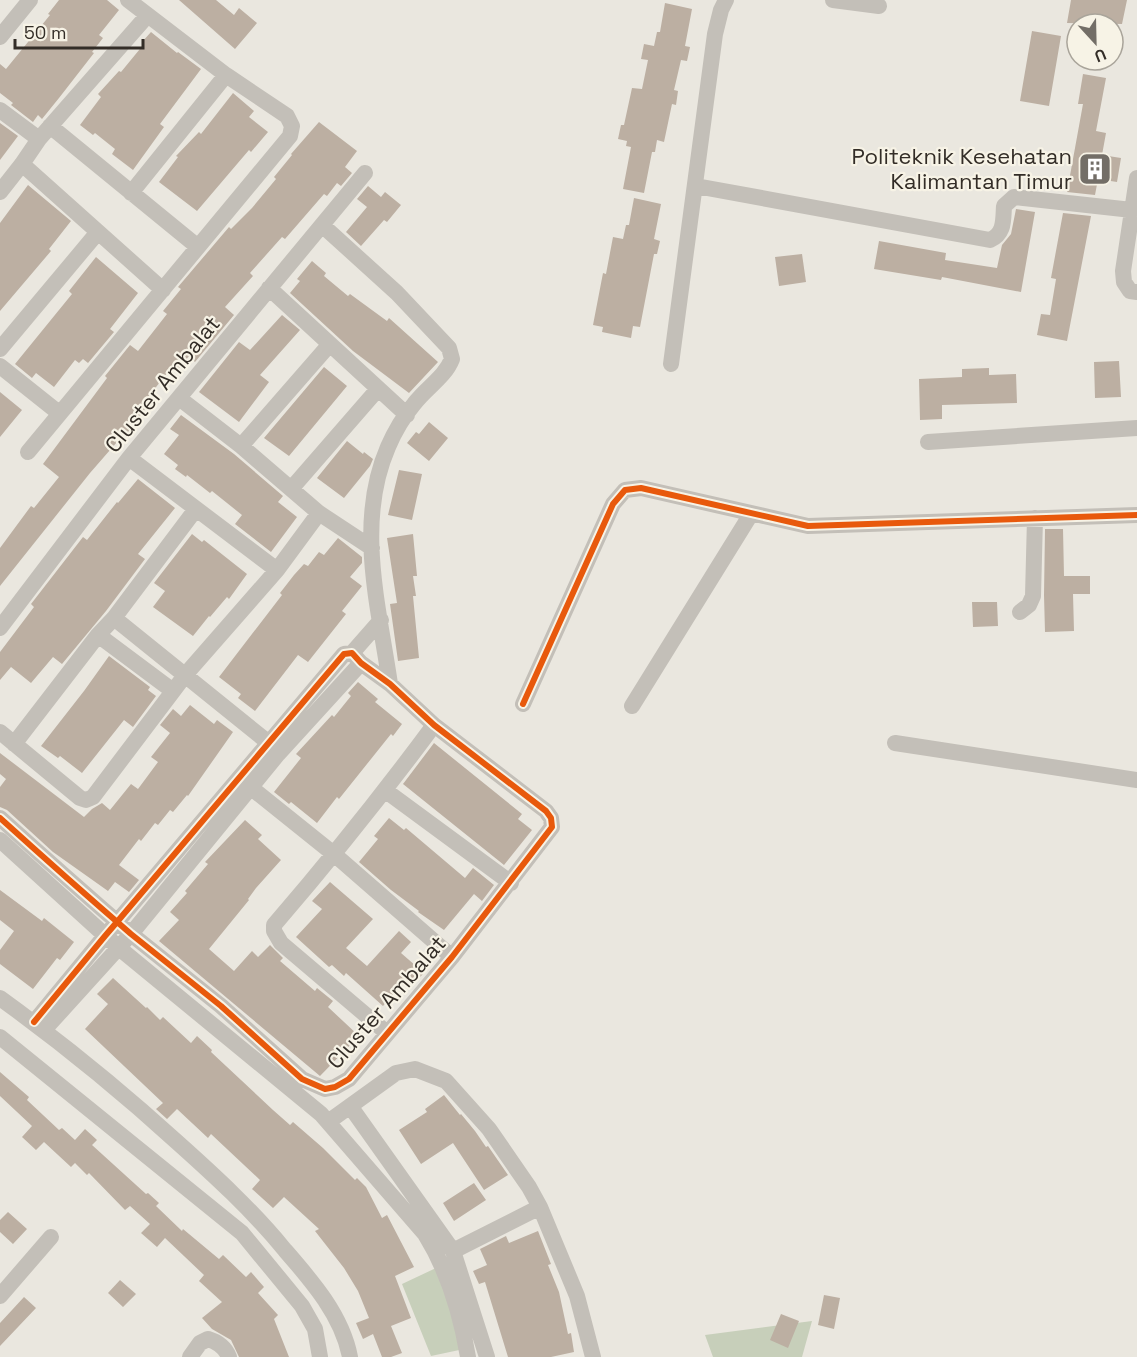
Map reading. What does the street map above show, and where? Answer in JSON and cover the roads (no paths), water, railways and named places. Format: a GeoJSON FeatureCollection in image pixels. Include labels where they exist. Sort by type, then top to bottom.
{"type":"FeatureCollection","features":[{"type":"Feature","properties":{"kind":"street"},"geometry":{"type":"LineString","coordinates":[[0,37],[30,0]]}},
{"type":"Feature","properties":{"kind":"street"},"geometry":{"type":"LineString","coordinates":[[28,452],[290,136],[292,126],[287,116],[226,75],[128,0]]}},
{"type":"Feature","properties":{"kind":"street"},"geometry":{"type":"LineString","coordinates":[[671,364],[715,34],[726,0]]}},
{"type":"Feature","properties":{"kind":"street"},"geometry":{"type":"LineString","coordinates":[[833,0],[879,6]]}},
{"type":"Feature","properties":{"kind":"street"},"geometry":{"type":"LineString","coordinates":[[0,192],[45,133],[147,16]]}},
{"type":"Feature","properties":{"kind":"street"},"geometry":{"type":"LineString","coordinates":[[131,192],[226,75]]}},
{"type":"Feature","properties":{"kind":"street"},"geometry":{"type":"LineString","coordinates":[[0,110],[45,133],[131,192],[198,248]]}},
{"type":"Feature","properties":{"kind":"street"},"geometry":{"type":"LineString","coordinates":[[22,164],[163,290]]}},
{"type":"Feature","properties":{"kind":"street","name":"Cluster Ambalat"},"geometry":{"type":"LineString","coordinates":[[0,628],[129,458],[365,173]]}},
{"type":"Feature","properties":{"kind":"street"},"geometry":{"type":"LineString","coordinates":[[1137,178],[1123,271],[1124,282],[1130,291],[1137,292]]}},
{"type":"Feature","properties":{"kind":"street"},"geometry":{"type":"LineString","coordinates":[[696,186],[990,240],[997,237],[1002,230],[1004,206],[1014,197],[1132,210]]}},
{"type":"Feature","properties":{"kind":"street"},"geometry":{"type":"LineString","coordinates":[[322,225],[397,293],[448,348],[452,358],[449,367],[413,404],[388,447],[376,486],[370,522],[390,684]]}},
{"type":"Feature","properties":{"kind":"street"},"geometry":{"type":"LineString","coordinates":[[0,349],[98,231]]}},
{"type":"Feature","properties":{"kind":"street"},"geometry":{"type":"LineString","coordinates":[[269,288],[407,416]]}},
{"type":"Feature","properties":{"kind":"street"},"geometry":{"type":"LineString","coordinates":[[241,446],[330,344]]}},
{"type":"Feature","properties":{"kind":"street"},"geometry":{"type":"LineString","coordinates":[[0,366],[58,413]]}},
{"type":"Feature","properties":{"kind":"street"},"geometry":{"type":"LineString","coordinates":[[291,489],[378,389]]}},
{"type":"Feature","properties":{"kind":"street"},"geometry":{"type":"LineString","coordinates":[[179,398],[241,446],[319,513],[372,548]]}},
{"type":"Feature","properties":{"kind":"street"},"geometry":{"type":"LineString","coordinates":[[928,441],[1137,428]]}},
{"type":"Feature","properties":{"kind":"street"},"geometry":{"type":"LineString","coordinates":[[129,458],[277,570]]}},
{"type":"Feature","properties":{"kind":"street"},"geometry":{"type":"LineString","coordinates":[[523,704],[613,504],[625,490],[641,488],[808,526],[1137,515]]}},
{"type":"Feature","properties":{"kind":"street"},"geometry":{"type":"LineString","coordinates":[[14,744],[98,635],[114,618],[196,509]]}},
{"type":"Feature","properties":{"kind":"street"},"geometry":{"type":"LineString","coordinates":[[0,732],[80,798],[86,800],[93,797],[186,674],[277,570],[319,513]]}},
{"type":"Feature","properties":{"kind":"street"},"geometry":{"type":"LineString","coordinates":[[632,706],[751,514]]}},
{"type":"Feature","properties":{"kind":"street"},"geometry":{"type":"LineString","coordinates":[[1020,612],[1029,605],[1033,596],[1035,518]]}},
{"type":"Feature","properties":{"kind":"street"},"geometry":{"type":"LineString","coordinates":[[114,618],[269,743]]}},
{"type":"Feature","properties":{"kind":"street"},"geometry":{"type":"LineString","coordinates":[[39,1026],[117,922],[245,783],[278,754],[356,658],[381,620]]}},
{"type":"Feature","properties":{"kind":"street"},"geometry":{"type":"LineString","coordinates":[[98,635],[173,691]]}},
{"type":"Feature","properties":{"kind":"street"},"geometry":{"type":"LineString","coordinates":[[39,1026],[131,934],[245,783],[269,743],[344,654],[356,658]]}},
{"type":"Feature","properties":{"kind":"street","name":"Cluster Ambalat"},"geometry":{"type":"LineString","coordinates":[[0,818],[117,922],[220,1006],[302,1079],[325,1089],[335,1087],[349,1079],[452,957],[552,827],[551,818],[546,811],[434,725],[390,684],[356,658]]}},
{"type":"Feature","properties":{"kind":"street"},"geometry":{"type":"LineString","coordinates":[[387,1033],[281,943],[274,931],[274,925],[335,855],[434,725]]}},
{"type":"Feature","properties":{"kind":"street"},"geometry":{"type":"LineString","coordinates":[[895,743],[1137,780]]}},
{"type":"Feature","properties":{"kind":"street"},"geometry":{"type":"LineString","coordinates":[[245,783],[335,855],[452,957]]}},
{"type":"Feature","properties":{"kind":"street"},"geometry":{"type":"LineString","coordinates":[[386,791],[510,883]]}},
{"type":"Feature","properties":{"kind":"street"},"geometry":{"type":"LineString","coordinates":[[0,840],[119,948],[321,1114],[425,1234],[443,1269],[464,1328],[468,1357]]}},
{"type":"Feature","properties":{"kind":"street"},"geometry":{"type":"LineString","coordinates":[[0,998],[129,1098],[258,1217],[325,1300],[343,1333],[350,1357]]}},
{"type":"Feature","properties":{"kind":"street"},"geometry":{"type":"LineString","coordinates":[[0,1037],[242,1233],[302,1306],[315,1329],[320,1357]]}},
{"type":"Feature","properties":{"kind":"street"},"geometry":{"type":"LineString","coordinates":[[328,1122],[396,1073],[415,1069],[446,1081],[489,1129],[529,1186],[577,1296],[593,1357]]}},
{"type":"Feature","properties":{"kind":"street"},"geometry":{"type":"LineString","coordinates":[[347,1108],[453,1251],[487,1357]]}},
{"type":"Feature","properties":{"kind":"street"},"geometry":{"type":"LineString","coordinates":[[453,1251],[540,1207]]}},
{"type":"Feature","properties":{"kind":"street"},"geometry":{"type":"LineString","coordinates":[[242,1233],[258,1217]]}},
{"type":"Feature","properties":{"kind":"street"},"geometry":{"type":"LineString","coordinates":[[0,1296],[51,1237]]}},
{"type":"Feature","properties":{"kind":"street"},"geometry":{"type":"LineString","coordinates":[[190,1357],[200,1343],[208,1339],[218,1342],[229,1357]]}},
{"type":"Feature","properties":{"kind":"place","name":"Politeknik Kesehatan Kalimantan Timur"},"geometry":{"type":"Point","coordinates":[1095,169]}}]}
